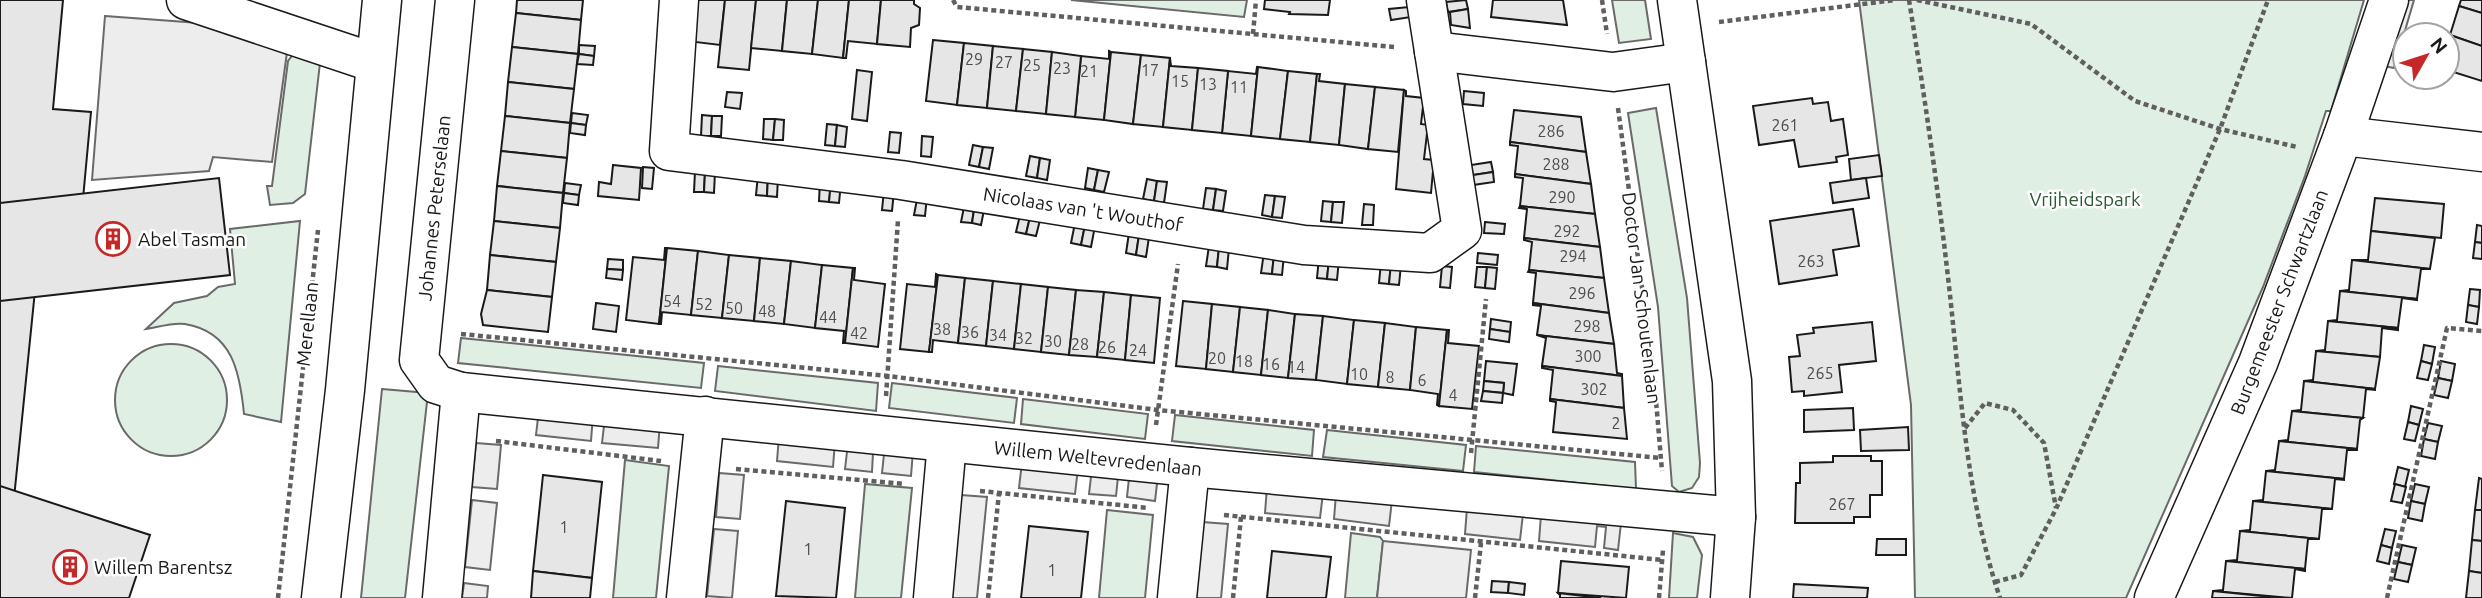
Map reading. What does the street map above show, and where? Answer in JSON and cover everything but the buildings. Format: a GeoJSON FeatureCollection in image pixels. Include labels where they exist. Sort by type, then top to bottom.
{"type":"FeatureCollection","features":[{"type":"Feature","properties":{"kind":"street"},"geometry":{"type":"LineString","coordinates":[[186,0],[375,63]]}},
{"type":"Feature","properties":{"kind":"street"},"geometry":{"type":"LineString","coordinates":[[321,598],[345,390],[382,0]]}},
{"type":"Feature","properties":{"kind":"street","name":"Johannes Peterselaan"},"geometry":{"type":"LineString","coordinates":[[455,0],[419,360],[436,384],[461,392]]}},
{"type":"Feature","properties":{"kind":"street","name":"Nicolaas van 't Wouthof"},"geometry":{"type":"LineString","coordinates":[[680,0],[669,151],[901,180],[1304,245],[1430,253],[1462,230],[1426,0]]}},
{"type":"Feature","properties":{"kind":"street","name":"Burgemeester Schwartzlaan"},"geometry":{"type":"LineString","coordinates":[[2154,598],[2258,363],[2339,146],[2389,0]]}},
{"type":"Feature","properties":{"kind":"street"},"geometry":{"type":"LineString","coordinates":[[1434,51],[1613,72],[1681,30],[1732,381],[1735,517],[1730,598]]}},
{"type":"Feature","properties":{"kind":"street"},"geometry":{"type":"LineString","coordinates":[[2339,146],[2482,152]]}},
{"type":"Feature","properties":{"kind":"street"},"geometry":{"type":"LineString","coordinates":[[442,598],[461,392]]}},
{"type":"Feature","properties":{"kind":"street","name":"Willem Weltevredenlaan"},"geometry":{"type":"LineString","coordinates":[[461,392],[1190,467],[1735,517]]}},
{"type":"Feature","properties":{"kind":"street"},"geometry":{"type":"LineString","coordinates":[[686,598],[705,416]]}},
{"type":"Feature","properties":{"kind":"street"},"geometry":{"type":"LineString","coordinates":[[933,598],[947,443]]}},
{"type":"Feature","properties":{"kind":"street"},"geometry":{"type":"LineString","coordinates":[[1177,598],[1190,467]]}},
{"type":"Feature","properties":{"kind":"path"},"geometry":{"type":"LineString","coordinates":[[953,0],[957,7],[1434,51]]}},
{"type":"Feature","properties":{"kind":"path"},"geometry":{"type":"LineString","coordinates":[[1253,34],[1256,0]]}},
{"type":"Feature","properties":{"kind":"path","name":"Doctor Jan Schoutenlaan"},"geometry":{"type":"LineString","coordinates":[[1602,0],[1654,377],[1665,512],[1659,598]]}},
{"type":"Feature","properties":{"kind":"path"},"geometry":{"type":"LineString","coordinates":[[1681,30],[1895,0]]}},
{"type":"Feature","properties":{"kind":"path"},"geometry":{"type":"LineString","coordinates":[[1909,0],[1934,154],[1964,430],[1975,495],[2000,598]]}},
{"type":"Feature","properties":{"kind":"path"},"geometry":{"type":"LineString","coordinates":[[1917,0],[2031,24],[2135,101],[2220,129],[2339,146]]}},
{"type":"Feature","properties":{"kind":"path"},"geometry":{"type":"LineString","coordinates":[[1995,582],[2021,575],[2056,509],[2220,129],[2269,0]]}},
{"type":"Feature","properties":{"kind":"path"},"geometry":{"type":"LineString","coordinates":[[883,436],[901,180]]}},
{"type":"Feature","properties":{"kind":"path"},"geometry":{"type":"LineString","coordinates":[[1151,463],[1184,225]]}},
{"type":"Feature","properties":{"kind":"path","name":"Merellaan"},"geometry":{"type":"LineString","coordinates":[[278,598],[318,227]]}},
{"type":"Feature","properties":{"kind":"path"},"geometry":{"type":"LineString","coordinates":[[1469,493],[1486,299]]}},
{"type":"Feature","properties":{"kind":"path"},"geometry":{"type":"LineString","coordinates":[[2387,598],[2447,328],[2482,331]]}},
{"type":"Feature","properties":{"kind":"path"},"geometry":{"type":"LineString","coordinates":[[421,330],[888,376],[1158,410],[1661,458]]}},
{"type":"Feature","properties":{"kind":"path"},"geometry":{"type":"LineString","coordinates":[[1964,430],[1985,403],[2013,410],[2044,443],[2056,509]]}},
{"type":"Feature","properties":{"kind":"path"},"geometry":{"type":"LineString","coordinates":[[457,436],[700,465],[1662,560]]}},
{"type":"Feature","properties":{"kind":"path"},"geometry":{"type":"LineString","coordinates":[[988,598],[999,493]]}},
{"type":"Feature","properties":{"kind":"path"},"geometry":{"type":"LineString","coordinates":[[1233,598],[1241,517]]}},
{"type":"Feature","properties":{"kind":"path"},"geometry":{"type":"LineString","coordinates":[[1475,598],[1481,543]]}},
{"type":"Feature","properties":{"kind":"green space"},"geometry":{"type":"Polygon","coordinates":[[[1071,0],[1247,0],[1244,17],[1071,0]]]}},
{"type":"Feature","properties":{"kind":"green space"},"geometry":{"type":"Polygon","coordinates":[[[1612,0],[1645,0],[1651,39],[1619,43],[1612,0]]]}},
{"type":"Feature","properties":{"kind":"green space","name":"Vrijheidspark"},"geometry":{"type":"Polygon","coordinates":[[[1859,0],[2364,0],[2331,111],[2326,111],[2305,176],[2263,287],[2126,598],[1915,598],[1911,405],[1859,0]]]}},
{"type":"Feature","properties":{"kind":"green space"},"geometry":{"type":"Polygon","coordinates":[[[295,52],[321,54],[305,194],[293,203],[270,205],[267,186],[272,186],[288,61],[295,52]]]}},
{"type":"Feature","properties":{"kind":"green space"},"geometry":{"type":"Polygon","coordinates":[[[1656,108],[1687,298],[1700,463],[1699,477],[1692,488],[1679,492],[1672,486],[1658,307],[1628,113],[1656,108]]]}},
{"type":"Feature","properties":{"kind":"green space"},"geometry":{"type":"Polygon","coordinates":[[[300,221],[281,422],[244,414],[240,384],[231,357],[224,345],[214,336],[201,328],[185,324],[146,329],[174,303],[207,296],[218,287],[235,284],[230,229],[300,221]]]}},
{"type":"Feature","properties":{"kind":"green space"},"geometry":{"type":"Polygon","coordinates":[[[461,338],[704,363],[701,388],[458,363],[461,338]]]}},
{"type":"Feature","properties":{"kind":"green space"},"geometry":{"type":"Polygon","coordinates":[[[171,344],[192,349],[210,361],[222,379],[227,400],[222,421],[210,439],[192,451],[171,456],[150,451],[132,439],[120,421],[115,400],[120,379],[132,361],[150,349],[171,344]]]}},
{"type":"Feature","properties":{"kind":"green space"},"geometry":{"type":"Polygon","coordinates":[[[718,366],[878,383],[876,411],[715,391],[718,366]]]}},
{"type":"Feature","properties":{"kind":"green space"},"geometry":{"type":"Polygon","coordinates":[[[892,383],[1017,398],[1014,423],[889,408],[892,383]]]}},
{"type":"Feature","properties":{"kind":"green space"},"geometry":{"type":"Polygon","coordinates":[[[382,389],[428,393],[405,598],[361,598],[382,389]]]}},
{"type":"Feature","properties":{"kind":"green space"},"geometry":{"type":"Polygon","coordinates":[[[1023,399],[1148,414],[1145,439],[1021,424],[1023,399]]]}},
{"type":"Feature","properties":{"kind":"green space"},"geometry":{"type":"Polygon","coordinates":[[[1175,415],[1314,430],[1312,456],[1172,441],[1175,415]]]}},
{"type":"Feature","properties":{"kind":"green space"},"geometry":{"type":"Polygon","coordinates":[[[1327,430],[1466,445],[1463,471],[1323,457],[1327,430]]]}},
{"type":"Feature","properties":{"kind":"green space"},"geometry":{"type":"Polygon","coordinates":[[[1476,446],[1635,462],[1636,489],[1474,472],[1476,446]]]}},
{"type":"Feature","properties":{"kind":"green space"},"geometry":{"type":"Polygon","coordinates":[[[625,460],[669,466],[656,598],[613,598],[625,460]]]}},
{"type":"Feature","properties":{"kind":"green space"},"geometry":{"type":"Polygon","coordinates":[[[865,484],[912,488],[901,598],[855,598],[865,484]]]}},
{"type":"Feature","properties":{"kind":"green space"},"geometry":{"type":"Polygon","coordinates":[[[1107,510],[1153,515],[1145,598],[1099,598],[1107,510]]]}},
{"type":"Feature","properties":{"kind":"green space"},"geometry":{"type":"Polygon","coordinates":[[[1351,533],[1380,537],[1383,541],[1377,598],[1345,598],[1351,533]]]}},
{"type":"Feature","properties":{"kind":"green space"},"geometry":{"type":"Polygon","coordinates":[[[1673,533],[1693,537],[1702,555],[1697,598],[1669,598],[1673,533]]]}},
{"type":"Feature","properties":{"kind":"shaded area"},"geometry":{"type":"Polygon","coordinates":[[[2403,0],[2414,0],[2408,21],[2397,21],[2403,0]]]}},
{"type":"Feature","properties":{"kind":"shaded area"},"geometry":{"type":"Polygon","coordinates":[[[105,16],[226,25],[226,34],[288,45],[272,162],[213,157],[209,171],[92,180],[105,16]]]}},
{"type":"Feature","properties":{"kind":"shaded area"},"geometry":{"type":"Polygon","coordinates":[[[2391,42],[2391,67],[2384,66],[2391,42]]]}},
{"type":"Feature","properties":{"kind":"shaded area"},"geometry":{"type":"Polygon","coordinates":[[[539,409],[593,415],[591,441],[536,435],[539,409]]]}},
{"type":"Feature","properties":{"kind":"shaded area"},"geometry":{"type":"Polygon","coordinates":[[[605,417],[660,423],[658,448],[602,443],[605,417]]]}},
{"type":"Feature","properties":{"kind":"shaded area"},"geometry":{"type":"Polygon","coordinates":[[[779,436],[835,442],[833,467],[777,461],[779,436]]]}},
{"type":"Feature","properties":{"kind":"shaded area"},"geometry":{"type":"Polygon","coordinates":[[[476,443],[501,445],[497,489],[472,487],[476,443]]]}},
{"type":"Feature","properties":{"kind":"shaded area"},"geometry":{"type":"Polygon","coordinates":[[[848,443],[913,451],[911,476],[882,473],[884,454],[873,453],[872,472],[845,469],[848,443]]]}},
{"type":"Feature","properties":{"kind":"shaded area"},"geometry":{"type":"Polygon","coordinates":[[[1022,462],[1078,468],[1075,494],[1019,488],[1022,462]]]}},
{"type":"Feature","properties":{"kind":"shaded area"},"geometry":{"type":"Polygon","coordinates":[[[1092,468],[1158,475],[1155,501],[1127,497],[1129,478],[1118,477],[1116,496],[1089,494],[1092,468]]]}},
{"type":"Feature","properties":{"kind":"shaded area"},"geometry":{"type":"Polygon","coordinates":[[[719,473],[744,475],[740,519],[716,517],[719,473]]]}},
{"type":"Feature","properties":{"kind":"shaded area"},"geometry":{"type":"Polygon","coordinates":[[[1267,487],[1323,493],[1320,518],[1265,513],[1267,487]]]}},
{"type":"Feature","properties":{"kind":"shaded area"},"geometry":{"type":"Polygon","coordinates":[[[1336,494],[1392,500],[1389,526],[1334,519],[1336,494]]]}},
{"type":"Feature","properties":{"kind":"shaded area"},"geometry":{"type":"Polygon","coordinates":[[[961,495],[987,497],[977,598],[951,598],[961,495]]]}},
{"type":"Feature","properties":{"kind":"shaded area"},"geometry":{"type":"Polygon","coordinates":[[[472,500],[497,503],[490,570],[465,567],[472,500]]]}},
{"type":"Feature","properties":{"kind":"shaded area"},"geometry":{"type":"Polygon","coordinates":[[[1467,508],[1523,514],[1520,540],[1465,534],[1467,508]]]}},
{"type":"Feature","properties":{"kind":"shaded area"},"geometry":{"type":"Polygon","coordinates":[[[1541,515],[1621,523],[1618,550],[1604,548],[1606,527],[1597,526],[1595,547],[1539,541],[1541,515]]]}},
{"type":"Feature","properties":{"kind":"shaded area"},"geometry":{"type":"Polygon","coordinates":[[[1202,522],[1228,524],[1221,598],[1194,598],[1202,522]]]}},
{"type":"Feature","properties":{"kind":"shaded area"},"geometry":{"type":"Polygon","coordinates":[[[714,529],[738,531],[732,598],[707,596],[714,529]]]}},
{"type":"Feature","properties":{"kind":"shaded area"},"geometry":{"type":"Polygon","coordinates":[[[1383,541],[1471,550],[1466,598],[1377,598],[1383,541]]]}},
{"type":"Feature","properties":{"kind":"shaded area"},"geometry":{"type":"Polygon","coordinates":[[[464,583],[488,586],[487,598],[462,598],[464,583]]]}},
{"type":"Feature","properties":{"kind":"place","name":"Abel Tasman"},"geometry":{"type":"Point","coordinates":[113,239]}},
{"type":"Feature","properties":{"kind":"place","name":"Willem Barentsz"},"geometry":{"type":"Point","coordinates":[70,567]}}]}
